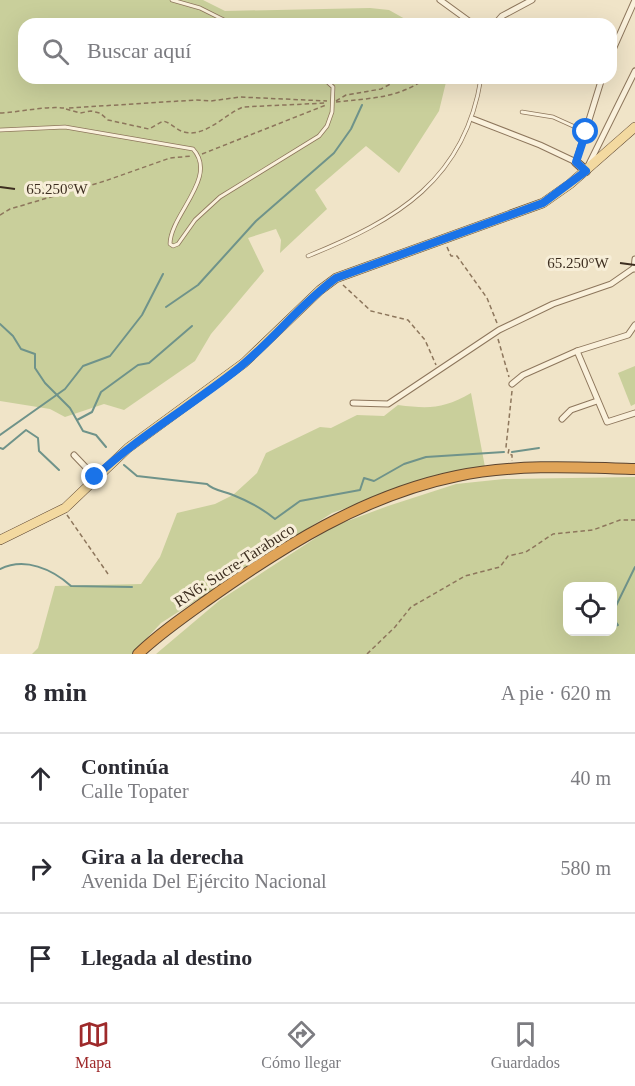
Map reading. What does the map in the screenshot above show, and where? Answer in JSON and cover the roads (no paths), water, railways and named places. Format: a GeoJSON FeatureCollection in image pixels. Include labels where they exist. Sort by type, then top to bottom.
{"type":"FeatureCollection","features":[{"type":"Feature","properties":{"kind":"highway","name":"RN6: Sucre-Tarabuco"},"geometry":{"type":"LineString","coordinates":[[138,654],[172,623],[256,565],[342,517],[426,484],[458,476],[512,471],[581,468],[635,469]]}},
{"type":"Feature","properties":{"kind":"main road"},"geometry":{"type":"LineString","coordinates":[[0,540],[63,509],[128,448],[244,363],[320,290],[336,278],[543,203],[586,171],[635,127]]}},
{"type":"Feature","properties":{"kind":"street"},"geometry":{"type":"LineString","coordinates":[[440,0],[465,18]]}},
{"type":"Feature","properties":{"kind":"street"},"geometry":{"type":"LineString","coordinates":[[500,18],[531,0]]}},
{"type":"Feature","properties":{"kind":"street"},"geometry":{"type":"LineString","coordinates":[[617,34],[635,0]]}},
{"type":"Feature","properties":{"kind":"street"},"geometry":{"type":"LineString","coordinates":[[472,119],[576,162],[586,171],[633,80],[635,71]]}},
{"type":"Feature","properties":{"kind":"street"},"geometry":{"type":"LineString","coordinates":[[576,162],[600,84]]}},
{"type":"Feature","properties":{"kind":"street"},"geometry":{"type":"LineString","coordinates":[[353,403],[388,404],[498,331],[553,304],[611,284],[634,269],[635,259]]}},
{"type":"Feature","properties":{"kind":"street"},"geometry":{"type":"LineString","coordinates":[[512,384],[523,375],[577,351],[628,335],[635,325]]}},
{"type":"Feature","properties":{"kind":"street"},"geometry":{"type":"LineString","coordinates":[[577,351],[607,422],[635,413]]}},
{"type":"Feature","properties":{"kind":"street"},"geometry":{"type":"LineString","coordinates":[[562,419],[571,410],[597,401]]}},
{"type":"Feature","properties":{"kind":"street"},"geometry":{"type":"LineString","coordinates":[[74,454],[95,477]]}},
{"type":"Feature","properties":{"kind":"lane"},"geometry":{"type":"LineString","coordinates":[[172,0],[200,8],[220,18]]}},
{"type":"Feature","properties":{"kind":"lane"},"geometry":{"type":"LineString","coordinates":[[0,130],[65,127],[193,149],[199,155],[201,170],[187,208],[171,232],[170,244],[173,246],[178,244],[195,219],[220,197],[319,136],[327,126],[334,102],[333,87],[330,84]]}},
{"type":"Feature","properties":{"kind":"lane"},"geometry":{"type":"LineString","coordinates":[[308,256],[362,234],[395,215],[448,164],[472,119],[480,84]]}},
{"type":"Feature","properties":{"kind":"lane"},"geometry":{"type":"LineString","coordinates":[[522,112],[553,117],[586,132]]}},
{"type":"Feature","properties":{"kind":"waterway"},"geometry":{"type":"LineString","coordinates":[[166,307],[198,285],[256,221],[334,153],[351,129],[362,105]]}},
{"type":"Feature","properties":{"kind":"waterway"},"geometry":{"type":"LineString","coordinates":[[0,435],[65,389],[83,366],[110,356],[142,315],[163,274]]}},
{"type":"Feature","properties":{"kind":"waterway"},"geometry":{"type":"LineString","coordinates":[[0,324],[13,336],[21,349],[35,354],[35,368],[45,383],[70,408],[83,431],[96,435],[106,447]]}},
{"type":"Feature","properties":{"kind":"waterway"},"geometry":{"type":"LineString","coordinates":[[77,420],[92,412],[101,392],[138,365],[149,363],[192,326]]}},
{"type":"Feature","properties":{"kind":"waterway"},"geometry":{"type":"LineString","coordinates":[[0,448],[3,449],[26,430],[38,438],[39,451],[59,470]]}},
{"type":"Feature","properties":{"kind":"waterway"},"geometry":{"type":"LineString","coordinates":[[512,452],[539,448]]}},
{"type":"Feature","properties":{"kind":"waterway"},"geometry":{"type":"LineString","coordinates":[[124,465],[137,476],[207,484],[216,490],[250,503],[275,519],[300,501],[360,490],[364,478],[374,481],[404,464],[426,457],[504,452]]}},
{"type":"Feature","properties":{"kind":"waterway"},"geometry":{"type":"LineString","coordinates":[[0,569],[19,564],[28,565],[47,570],[71,586],[132,587]]}},
{"type":"Feature","properties":{"kind":"waterway"},"geometry":{"type":"LineString","coordinates":[[617,604],[635,567]]}}]}
